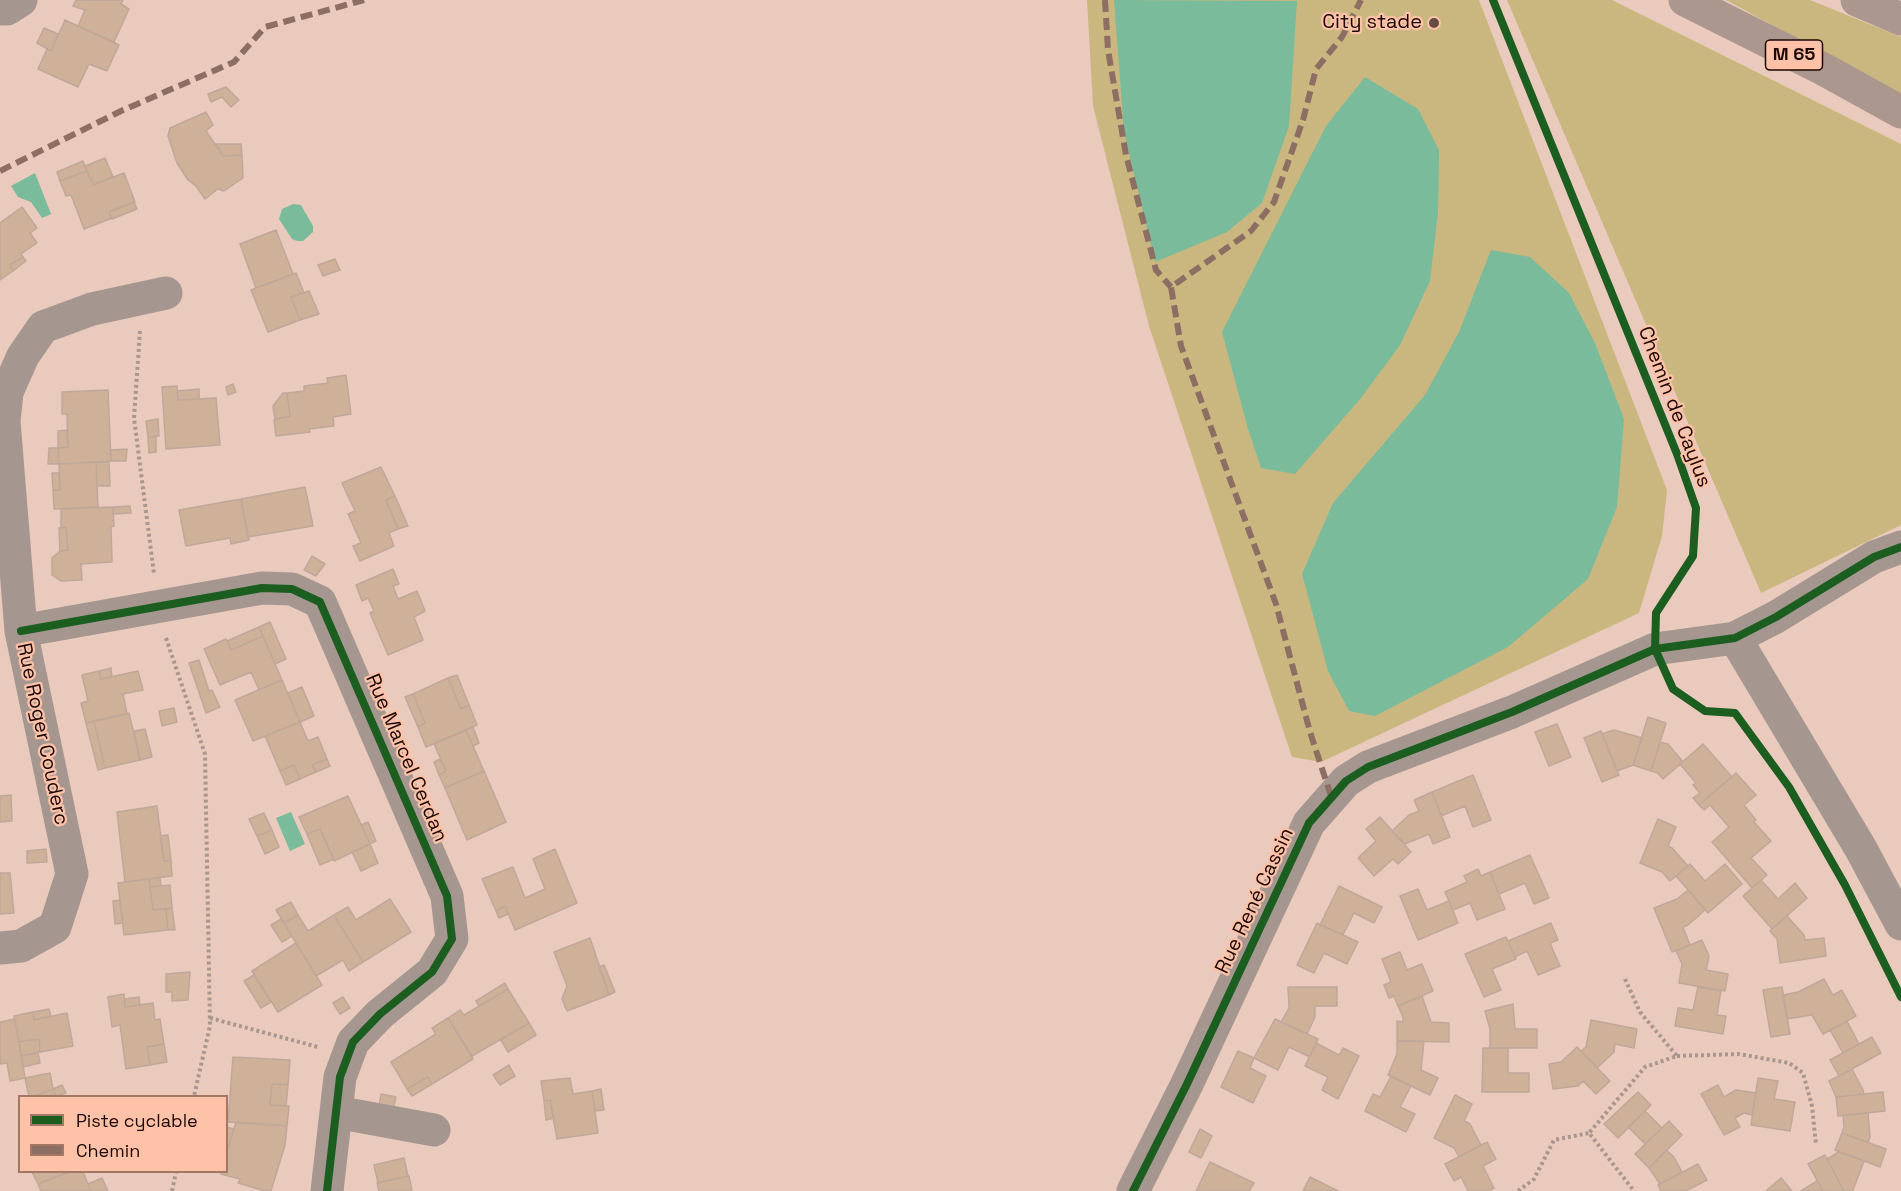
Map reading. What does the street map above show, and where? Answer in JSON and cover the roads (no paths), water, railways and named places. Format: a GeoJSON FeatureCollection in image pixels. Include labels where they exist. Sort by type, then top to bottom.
{"type":"FeatureCollection","features":[{"type":"Feature","properties":{"kind":"main road","name":"M 65"},"geometry":{"type":"LineString","coordinates":[[1686,0],[1825,70],[1901,112]]}},
{"type":"Feature","properties":{"kind":"main road"},"geometry":{"type":"LineString","coordinates":[[1857,0],[1901,19]]}},
{"type":"Feature","properties":{"kind":"street"},"geometry":{"type":"LineString","coordinates":[[0,9],[7,9],[21,0]]}},
{"type":"Feature","properties":{"kind":"street","name":"Rue Roger Couderc"},"geometry":{"type":"LineString","coordinates":[[0,948],[21,946],[55,927],[72,874],[21,631],[4,421],[7,392],[23,356],[43,327],[92,309],[154,296]]}},
{"type":"Feature","properties":{"kind":"street","name":"Rue René Cassin"},"geometry":{"type":"LineString","coordinates":[[1133,1191],[1187,1084],[1309,823],[1346,781],[1368,767],[1512,712],[1655,649],[1735,638],[1776,617],[1874,557],[1901,547]]}},
{"type":"Feature","properties":{"kind":"street","name":"Rue Marcel Cerdan"},"geometry":{"type":"LineString","coordinates":[[21,631],[262,588],[292,588],[320,602],[447,896],[452,939],[432,972],[380,1014],[353,1042],[340,1077],[327,1191]]}},
{"type":"Feature","properties":{"kind":"street"},"geometry":{"type":"LineString","coordinates":[[1735,638],[1861,849],[1901,924]]}},
{"type":"Feature","properties":{"kind":"street"},"geometry":{"type":"LineString","coordinates":[[336,1112],[434,1130]]}},
{"type":"Feature","properties":{"kind":"place","name":"City stade"},"geometry":{"type":"Point","coordinates":[1434,23]}}]}
